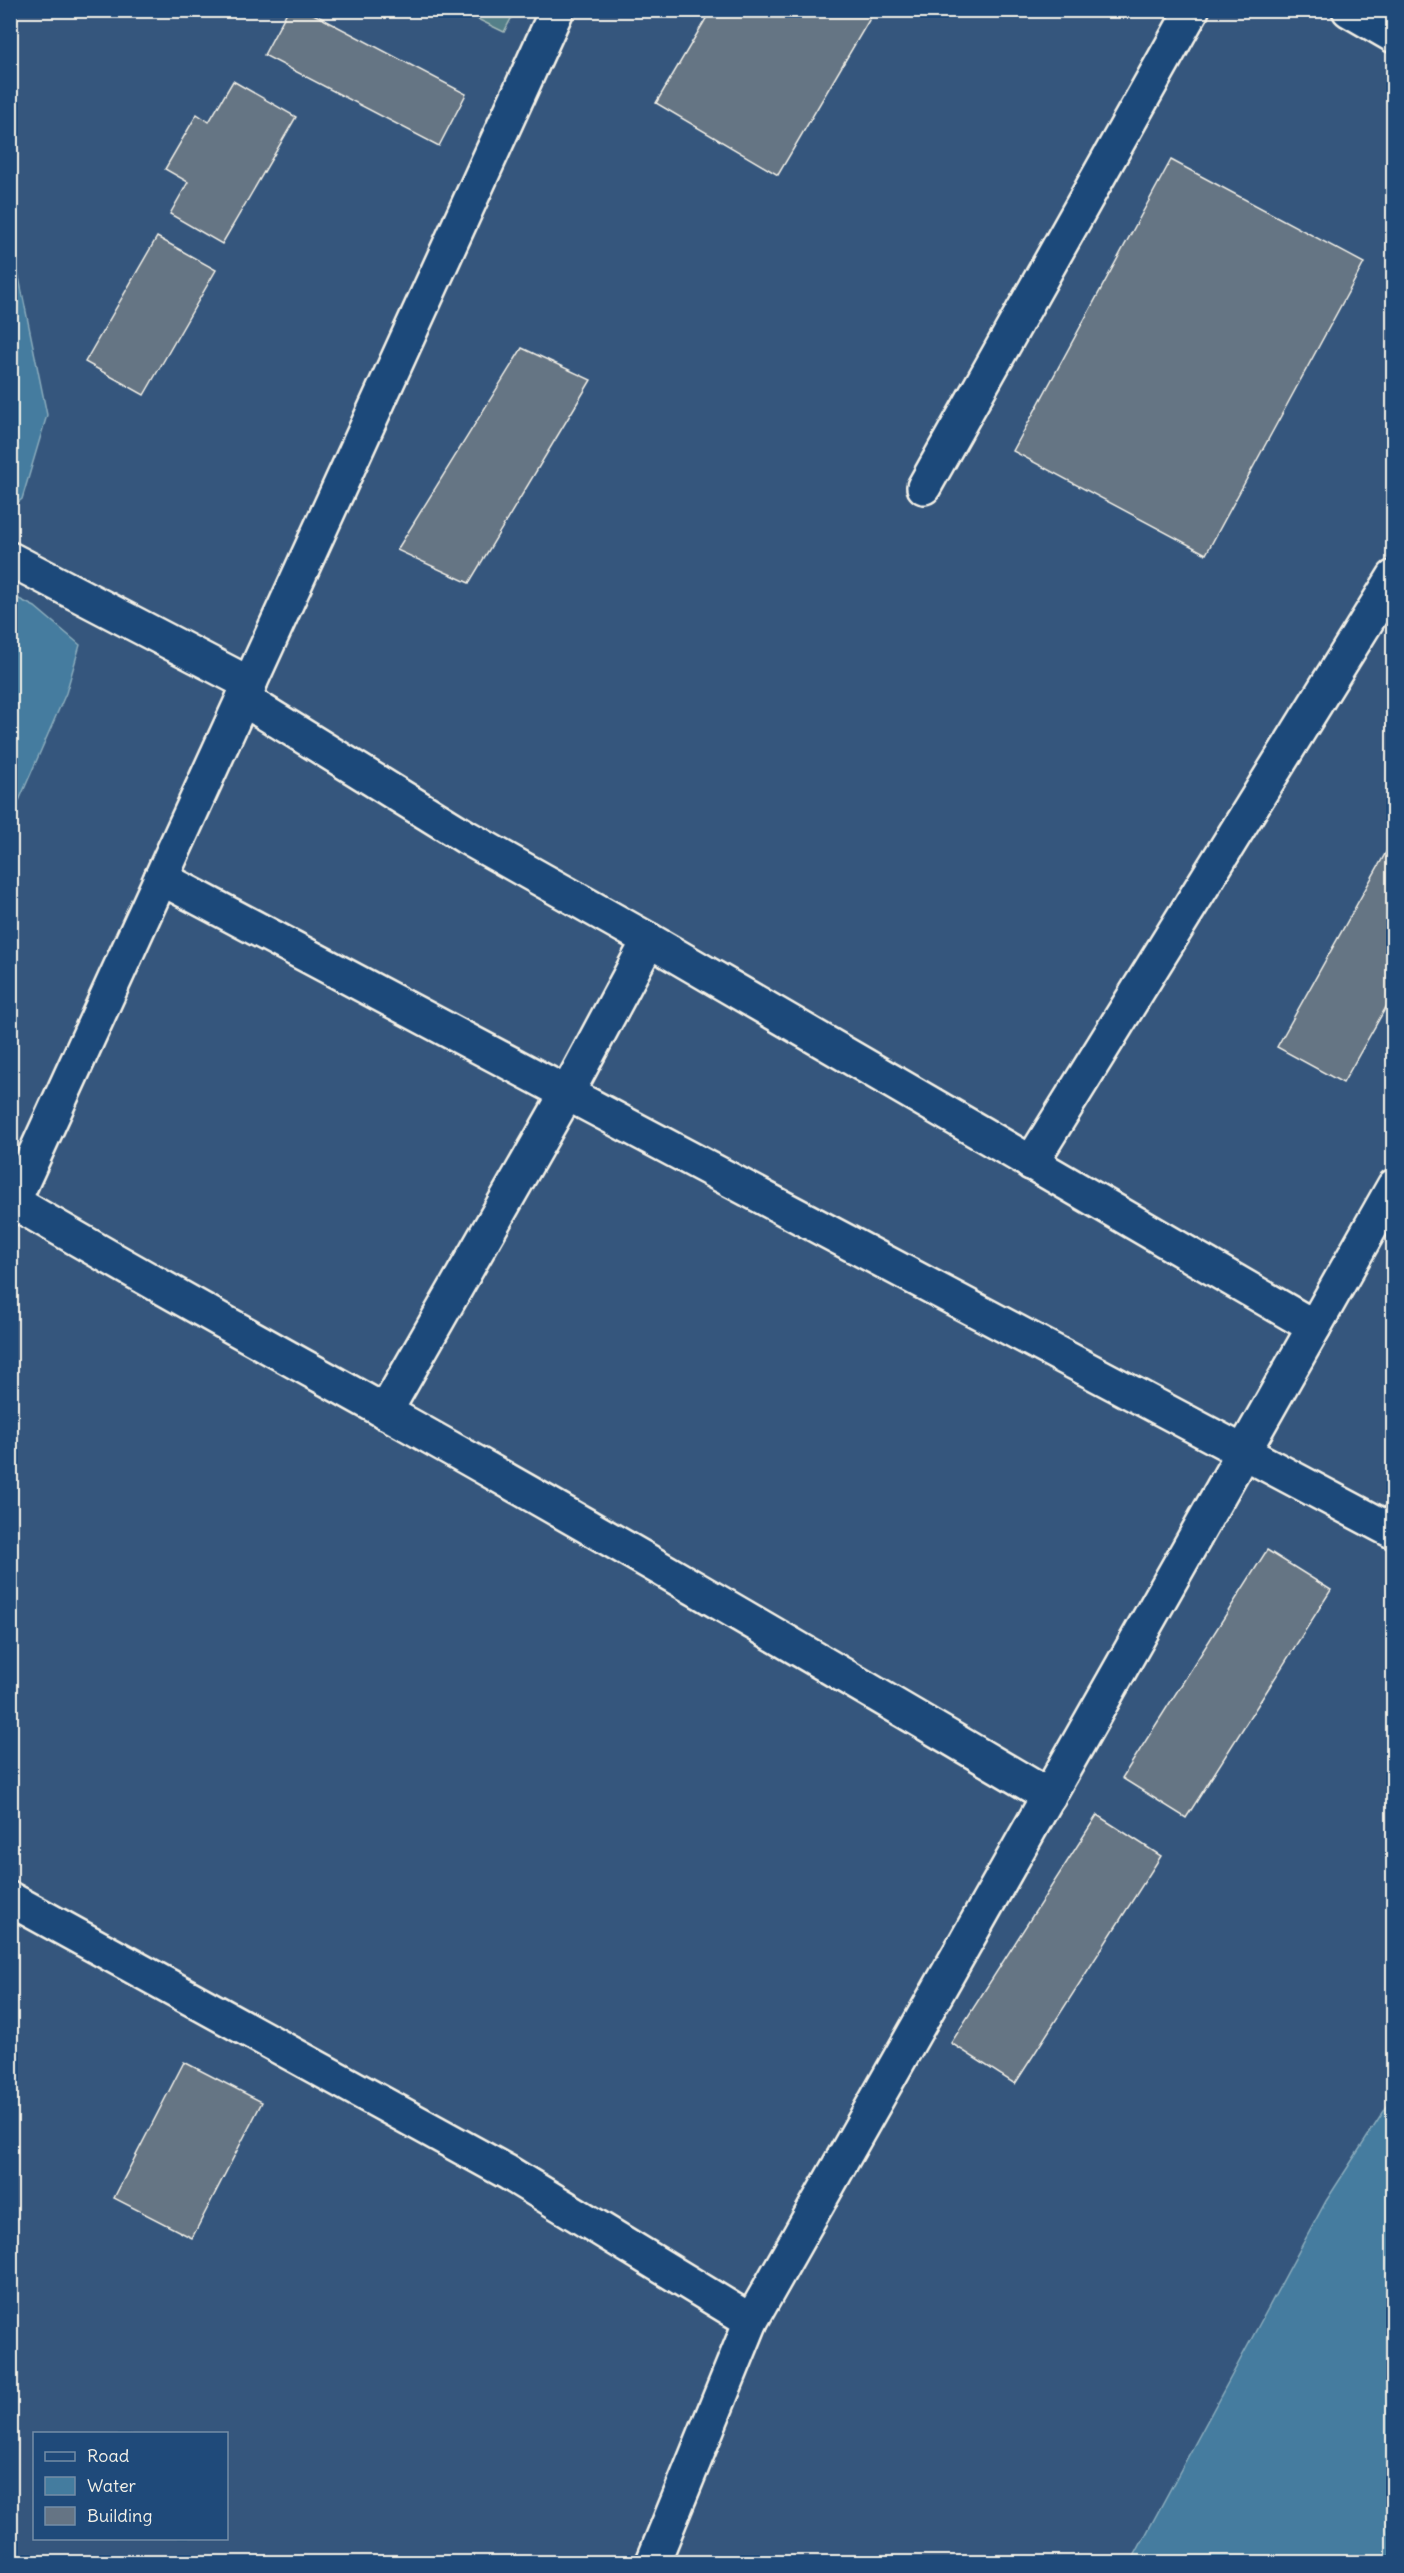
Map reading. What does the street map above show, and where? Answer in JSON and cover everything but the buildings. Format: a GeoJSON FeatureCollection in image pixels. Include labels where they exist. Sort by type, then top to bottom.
{"type":"FeatureCollection","features":[{"type":"Feature","properties":{"kind":"lane"},"geometry":{"type":"LineString","coordinates":[[557,10],[12,1205],[385,1412],[1049,1796]]}},
{"type":"Feature","properties":{"kind":"lane"},"geometry":{"type":"LineString","coordinates":[[924,487],[1192,10]]}},
{"type":"Feature","properties":{"kind":"lane"},"geometry":{"type":"LineString","coordinates":[[1350,10],[1394,36]]}},
{"type":"Feature","properties":{"kind":"lane"},"geometry":{"type":"LineString","coordinates":[[10,559],[246,692],[466,837],[648,940],[1314,1327]]}},
{"type":"Feature","properties":{"kind":"lane"},"geometry":{"type":"LineString","coordinates":[[1030,1162],[1394,576]]}},
{"type":"Feature","properties":{"kind":"lane"},"geometry":{"type":"LineString","coordinates":[[161,878],[1394,1532]]}},
{"type":"Feature","properties":{"kind":"lane"},"geometry":{"type":"LineString","coordinates":[[385,1412],[567,1093],[648,940]]}},
{"type":"Feature","properties":{"kind":"lane"},"geometry":{"type":"LineString","coordinates":[[653,2562],[751,2321],[1394,1186]]}},
{"type":"Feature","properties":{"kind":"lane"},"geometry":{"type":"LineString","coordinates":[[10,1899],[507,2172],[751,2321]]}},
{"type":"Feature","properties":{"kind":"shaded area"},"geometry":{"type":"Polygon","coordinates":[[[11,11],[1393,11],[1393,2562],[11,2562],[11,11]]]}},
{"type":"Feature","properties":{"kind":"green space"},"geometry":{"type":"Polygon","coordinates":[[[515,10],[504,32],[461,11],[515,10]]]}},
{"type":"Feature","properties":{"kind":"water"},"geometry":{"type":"Polygon","coordinates":[[[11,238],[47,415],[22,499],[11,508],[11,238]]]}},
{"type":"Feature","properties":{"kind":"water"},"geometry":{"type":"Polygon","coordinates":[[[11,595],[35,607],[80,645],[66,693],[11,819],[11,595]]]}},
{"type":"Feature","properties":{"kind":"water"},"geometry":{"type":"Polygon","coordinates":[[[1393,2097],[1393,2562],[1131,2562],[1326,2201],[1393,2097]]]}}]}
